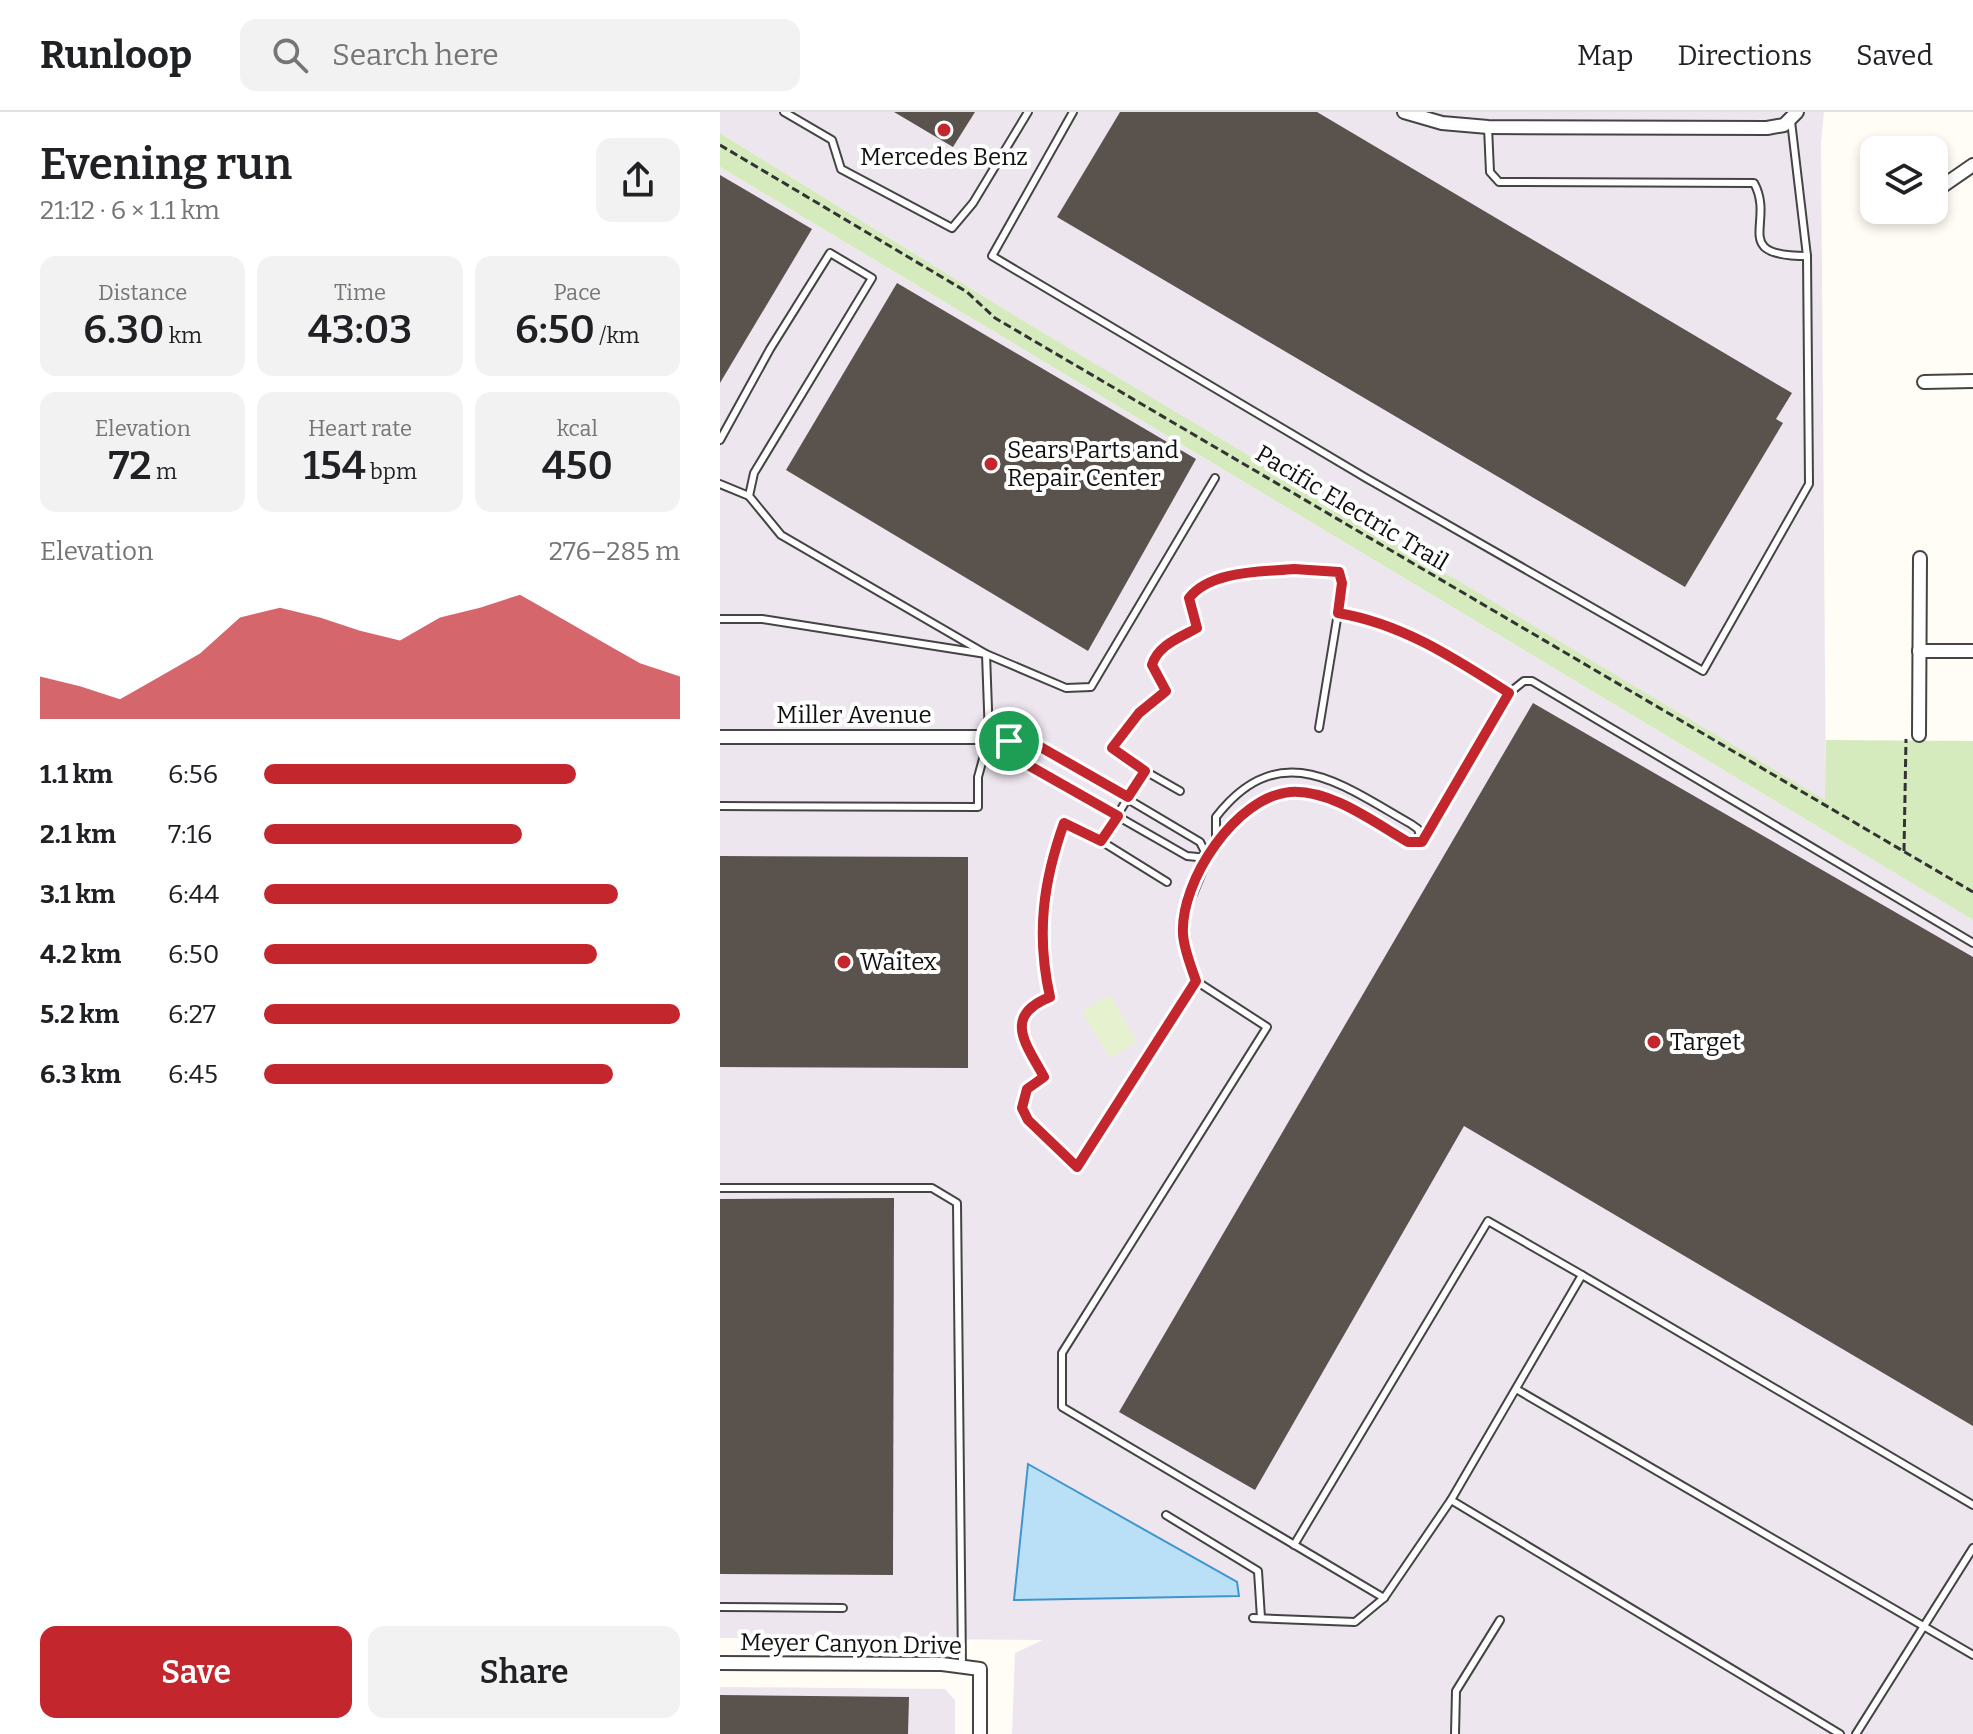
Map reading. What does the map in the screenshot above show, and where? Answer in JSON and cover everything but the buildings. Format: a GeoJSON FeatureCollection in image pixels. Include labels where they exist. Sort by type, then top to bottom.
{"type":"FeatureCollection","features":[{"type":"Feature","properties":{"kind":"street"},"geometry":{"type":"LineString","coordinates":[[1404,112],[1442,123],[1488,127],[1767,128],[1794,116]]}},
{"type":"Feature","properties":{"kind":"street"},"geometry":{"type":"LineString","coordinates":[[1948,182],[1973,165]]}},
{"type":"Feature","properties":{"kind":"street"},"geometry":{"type":"LineString","coordinates":[[1924,382],[1973,381]]}},
{"type":"Feature","properties":{"kind":"street"},"geometry":{"type":"LineString","coordinates":[[1912,734],[1919,651],[1920,558]]}},
{"type":"Feature","properties":{"kind":"street"},"geometry":{"type":"LineString","coordinates":[[1919,651],[1973,651]]}},
{"type":"Feature","properties":{"kind":"street","name":"Miller Avenue"},"geometry":{"type":"LineString","coordinates":[[720,737],[989,737]]}},
{"type":"Feature","properties":{"kind":"street","name":"Meyer Canyon Drive"},"geometry":{"type":"LineString","coordinates":[[720,1663],[980,1669],[980,1734]]}},
{"type":"Feature","properties":{"kind":"lane"},"geometry":{"type":"LineString","coordinates":[[784,112],[832,140],[841,169],[952,228],[973,203],[1028,112]]}},
{"type":"Feature","properties":{"kind":"lane"},"geometry":{"type":"LineString","coordinates":[[1073,112],[992,256],[1366,478],[1703,671],[1809,484],[1807,256],[1794,116]]}},
{"type":"Feature","properties":{"kind":"lane"},"geometry":{"type":"LineString","coordinates":[[1488,127],[1490,172],[1499,182],[1754,183],[1758,191],[1759,241],[1764,249],[1781,256],[1807,256]]}},
{"type":"Feature","properties":{"kind":"lane"},"geometry":{"type":"LineString","coordinates":[[720,440],[770,349],[830,253],[872,278],[754,473],[749,496]]}},
{"type":"Feature","properties":{"kind":"lane"},"geometry":{"type":"LineString","coordinates":[[720,484],[749,496],[781,535],[986,654],[1066,688],[1091,687],[1215,478]]}},
{"type":"Feature","properties":{"kind":"lane"},"geometry":{"type":"LineString","coordinates":[[1180,791],[1112,748],[1139,713],[1166,691],[1152,665],[1155,654],[1197,628],[1189,598],[1197,588],[1245,574],[1294,569],[1339,572],[1342,583],[1319,728]]}},
{"type":"Feature","properties":{"kind":"lane"},"geometry":{"type":"LineString","coordinates":[[1338,613],[1384,623],[1425,640],[1509,693]]}},
{"type":"Feature","properties":{"kind":"lane"},"geometry":{"type":"LineString","coordinates":[[720,619],[762,619],[986,654]]}},
{"type":"Feature","properties":{"kind":"lane"},"geometry":{"type":"LineString","coordinates":[[720,806],[978,807],[978,777],[989,737],[986,654]]}},
{"type":"Feature","properties":{"kind":"lane"},"geometry":{"type":"LineString","coordinates":[[1422,842],[1509,693],[1524,681],[1542,684],[1973,943]]}},
{"type":"Feature","properties":{"kind":"lane"},"geometry":{"type":"LineString","coordinates":[[989,737],[1009,741],[1023,737],[1200,842],[1208,858]]}},
{"type":"Feature","properties":{"kind":"lane"},"geometry":{"type":"LineString","coordinates":[[1009,741],[1014,757],[1187,856],[1208,858]]}},
{"type":"Feature","properties":{"kind":"lane"},"geometry":{"type":"LineString","coordinates":[[1101,841],[1145,771]]}},
{"type":"Feature","properties":{"kind":"lane"},"geometry":{"type":"LineString","coordinates":[[1384,1598],[1062,1407],[1062,1353],[1267,1027],[1196,981],[1183,932],[1191,892],[1216,839],[1216,817],[1243,790],[1264,778],[1312,772],[1338,781],[1411,824],[1418,829],[1422,842]]}},
{"type":"Feature","properties":{"kind":"lane"},"geometry":{"type":"LineString","coordinates":[[1216,839],[1252,806],[1290,792],[1314,794],[1408,842],[1422,842]]}},
{"type":"Feature","properties":{"kind":"lane"},"geometry":{"type":"LineString","coordinates":[[1167,882],[1101,841],[1064,823],[1049,866],[1040,918],[1050,997],[1026,1010],[1021,1021],[1023,1039],[1044,1077],[1027,1089],[1022,1108],[1028,1120],[1077,1167],[1196,981]]}},
{"type":"Feature","properties":{"kind":"lane"},"geometry":{"type":"LineString","coordinates":[[720,1188],[932,1188],[957,1203],[962,1667]]}},
{"type":"Feature","properties":{"kind":"lane"},"geometry":{"type":"LineString","coordinates":[[1294,1545],[1488,1221],[1973,1505]]}},
{"type":"Feature","properties":{"kind":"lane"},"geometry":{"type":"LineString","coordinates":[[1166,1515],[1258,1571],[1257,1618],[1355,1622],[1384,1598],[1451,1500],[1582,1275]]}},
{"type":"Feature","properties":{"kind":"lane"},"geometry":{"type":"LineString","coordinates":[[1516,1389],[1973,1655]]}},
{"type":"Feature","properties":{"kind":"lane"},"geometry":{"type":"LineString","coordinates":[[1451,1500],[1840,1734]]}},
{"type":"Feature","properties":{"kind":"lane"},"geometry":{"type":"LineString","coordinates":[[1856,1734],[1973,1548]]}},
{"type":"Feature","properties":{"kind":"lane"},"geometry":{"type":"LineString","coordinates":[[720,1607],[843,1608]]}},
{"type":"Feature","properties":{"kind":"lane"},"geometry":{"type":"LineString","coordinates":[[1455,1734],[1456,1691],[1500,1620]]}},
{"type":"Feature","properties":{"kind":"path","name":"Pacific Electric Trail"},"geometry":{"type":"LineString","coordinates":[[720,145],[967,292],[995,318],[1807,798],[1973,892]]}},
{"type":"Feature","properties":{"kind":"path"},"geometry":{"type":"LineString","coordinates":[[1904,851],[1912,734]]}},
{"type":"Feature","properties":{"kind":"shaded area"},"geometry":{"type":"Polygon","coordinates":[[[720,112],[1824,112],[1821,144],[1826,801],[1004,309],[720,133],[720,112]]]}},
{"type":"Feature","properties":{"kind":"shaded area"},"geometry":{"type":"Polygon","coordinates":[[[720,167],[1973,920],[1973,1734],[1012,1734],[1015,1653],[1043,1640],[720,1638],[720,167]]]}},
{"type":"Feature","properties":{"kind":"shaded area"},"geometry":{"type":"Polygon","coordinates":[[[720,1687],[945,1689],[955,1700],[955,1734],[720,1734],[720,1687]]]}},
{"type":"Feature","properties":{"kind":"green space"},"geometry":{"type":"Polygon","coordinates":[[[720,133],[1004,309],[1825,800],[1826,740],[1973,741],[1973,920],[720,167],[720,133]]]}},
{"type":"Feature","properties":{"kind":"green space"},"geometry":{"type":"Polygon","coordinates":[[[1110,995],[1137,1042],[1110,1058],[1082,1011],[1110,995]]]}},
{"type":"Feature","properties":{"kind":"water"},"geometry":{"type":"Polygon","coordinates":[[[1028,1464],[1237,1582],[1239,1596],[1014,1600],[1028,1464]]]}},
{"type":"Feature","properties":{"kind":"place","name":"Mercedes Benz"},"geometry":{"type":"Point","coordinates":[944,130]}},
{"type":"Feature","properties":{"kind":"place","name":"Sears Parts and Repair Center"},"geometry":{"type":"Point","coordinates":[991,464]}},
{"type":"Feature","properties":{"kind":"place","name":"Waitex"},"geometry":{"type":"Point","coordinates":[844,962]}},
{"type":"Feature","properties":{"kind":"place","name":"Target"},"geometry":{"type":"Point","coordinates":[1654,1042]}},
{"type":"Feature","properties":{"kind":"route"},"geometry":{"type":"LineString","coordinates":[[1294,569],[1339,572],[1342,583],[1338,613],[1384,623],[1425,640],[1509,693],[1422,842],[1408,842],[1314,794],[1290,792],[1269,797],[1252,806],[1216,839],[1191,892],[1185,913],[1183,932],[1196,981],[1077,1167],[1028,1120],[1022,1108],[1022,1097],[1027,1089],[1044,1077],[1023,1039],[1021,1021],[1026,1010],[1050,997],[1044,974],[1040,918],[1049,866],[1064,823],[1101,841],[1118,816],[1014,757],[1009,741],[1023,737],[1128,797],[1145,771],[1112,748],[1122,731],[1139,713],[1166,691],[1155,676],[1152,665],[1155,654],[1197,628],[1189,598],[1197,588],[1212,581],[1294,569]]}}]}
